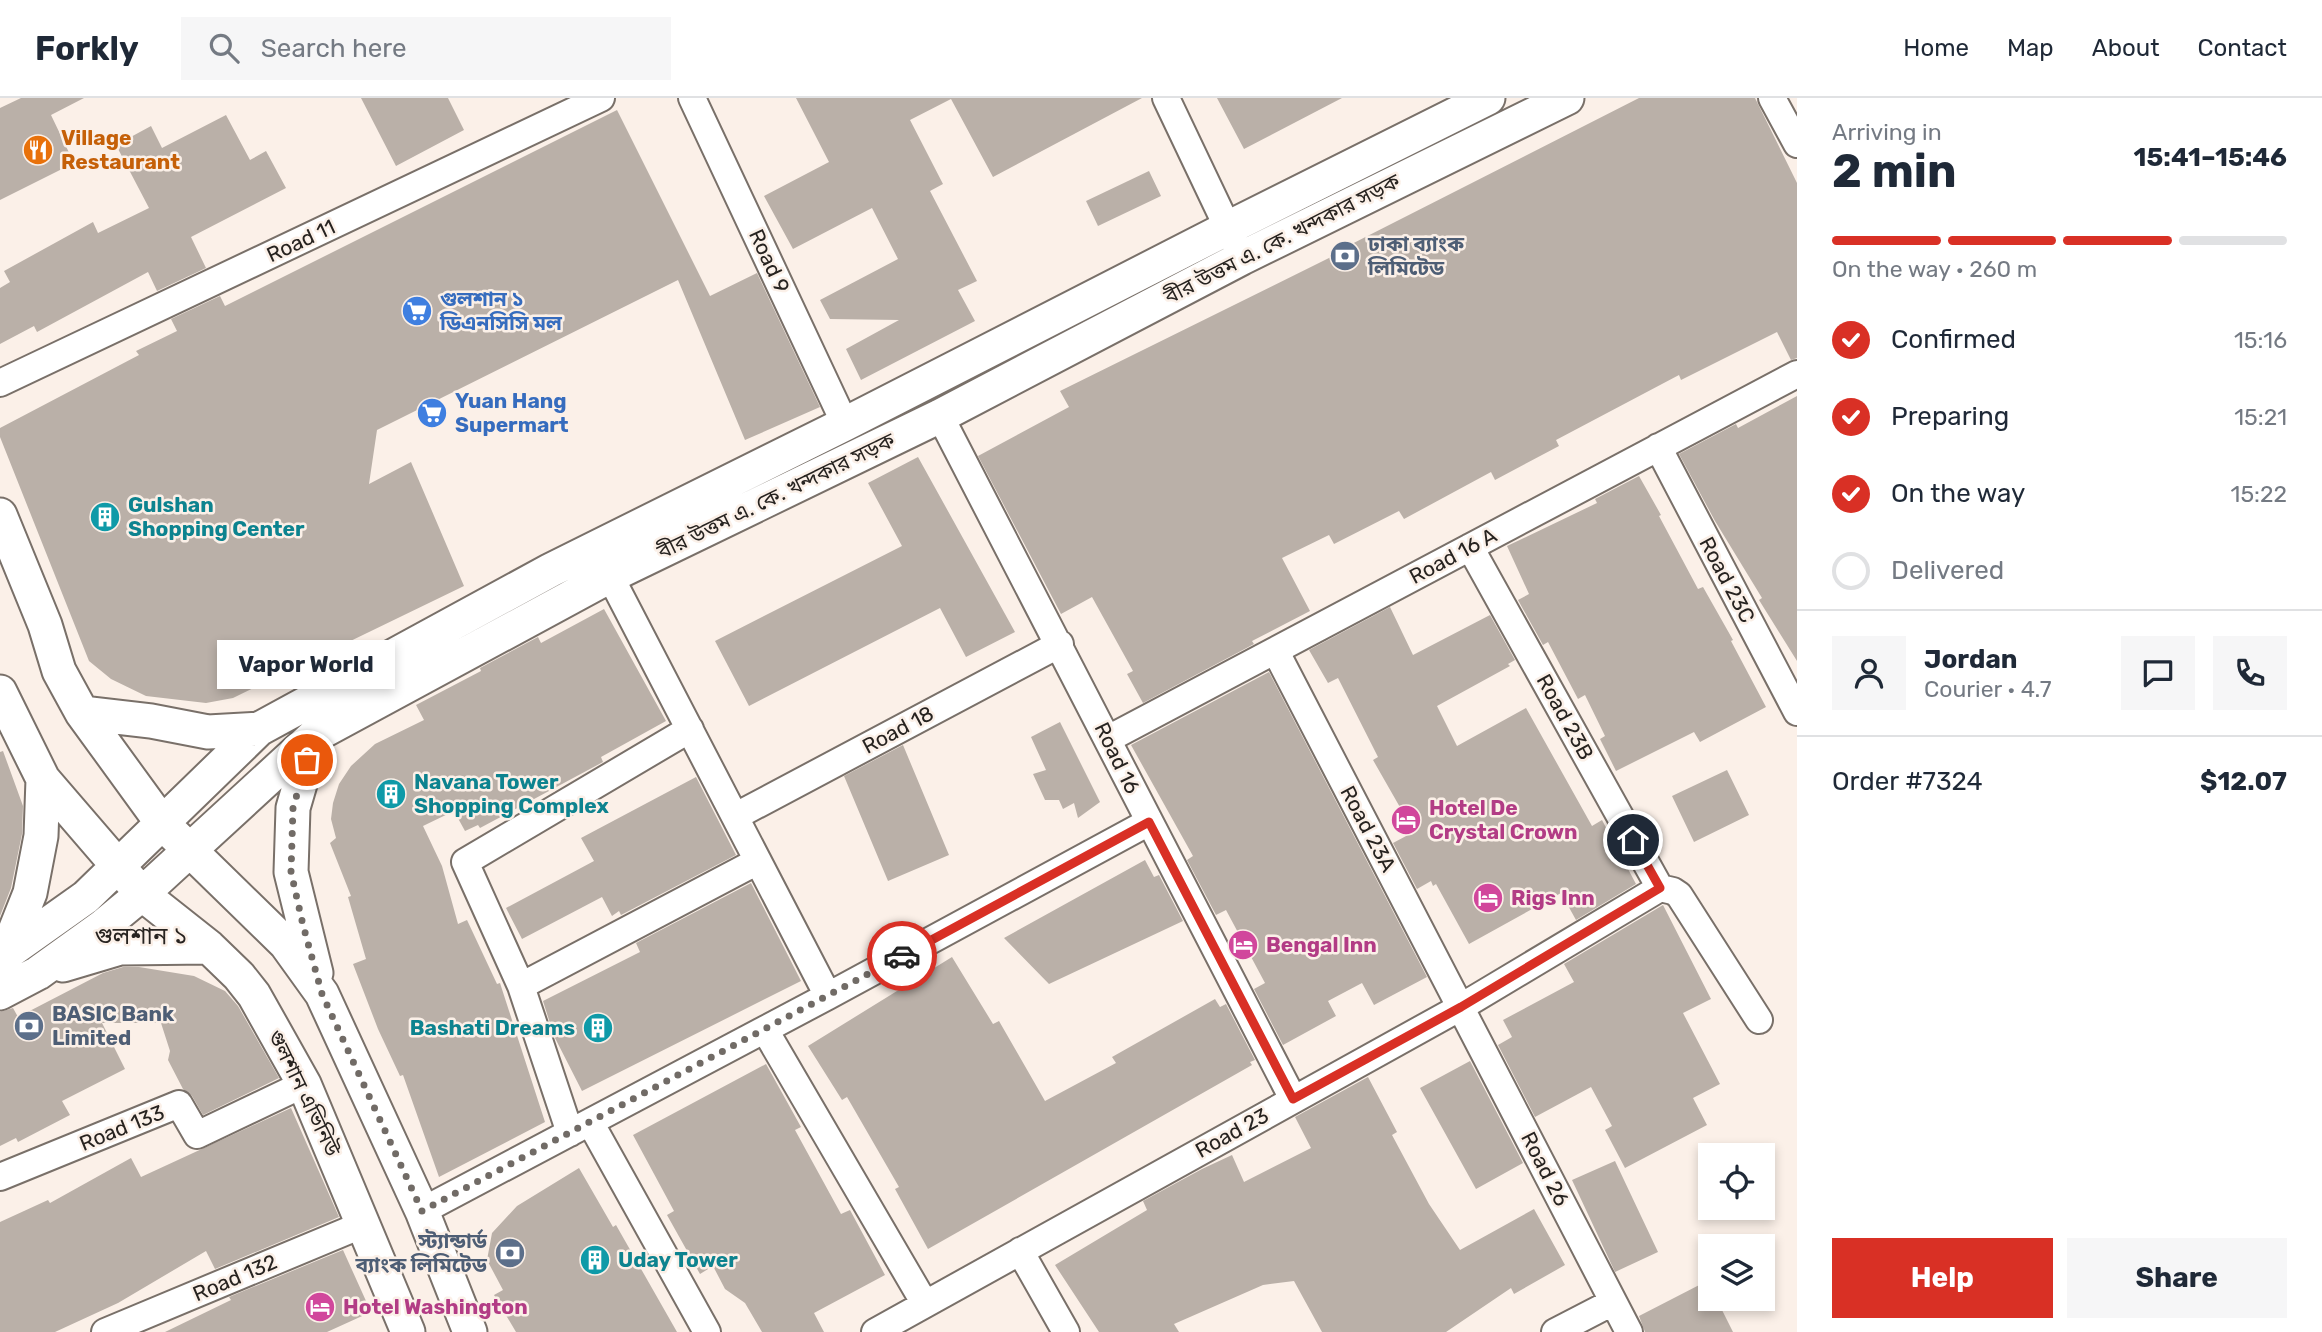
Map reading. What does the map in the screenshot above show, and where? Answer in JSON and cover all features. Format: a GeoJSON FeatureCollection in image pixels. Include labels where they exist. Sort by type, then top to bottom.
{"type":"FeatureCollection","features":[{"type":"Feature","properties":{"kind":"main road","name":"বীর উত্তম এ. কে. খন্দকার সড়ক"},"geometry":{"type":"LineString","coordinates":[[38,973],[142,894],[314,736],[610,576],[940,416],[1488,98]]}},
{"type":"Feature","properties":{"kind":"main road","name":"বীর উত্তম এ. কে. খন্দকার সড়ক"},"geometry":{"type":"LineString","coordinates":[[3,957],[86,897],[259,729],[551,570],[845,424],[1235,243],[1567,98]]}},
{"type":"Feature","properties":{"kind":"main road"},"geometry":{"type":"LineString","coordinates":[[0,515],[45,625],[59,671],[82,713],[162,823],[286,944],[322,994]]}},
{"type":"Feature","properties":{"kind":"main road"},"geometry":{"type":"LineString","coordinates":[[0,692],[43,779],[41,836],[30,893],[3,957]]}},
{"type":"Feature","properties":{"kind":"main road"},"geometry":{"type":"LineString","coordinates":[[82,713],[151,721],[208,732],[259,729]]}},
{"type":"Feature","properties":{"kind":"main road"},"geometry":{"type":"LineString","coordinates":[[314,736],[293,808],[291,872],[322,994],[422,1211],[470,1332]]}},
{"type":"Feature","properties":{"kind":"main road","name":"গুলশান এভিনিউ"},"geometry":{"type":"LineString","coordinates":[[43,779],[142,894],[209,947],[254,995],[304,1084],[408,1332]]}},
{"type":"Feature","properties":{"kind":"main road"},"geometry":{"type":"LineString","coordinates":[[0,993],[38,973],[120,948],[209,947]]}},
{"type":"Feature","properties":{"kind":"street","name":"Road 11"},"geometry":{"type":"LineString","coordinates":[[0,383],[601,98]]}},
{"type":"Feature","properties":{"kind":"street","name":"Road 9"},"geometry":{"type":"LineString","coordinates":[[692,98],[845,424]]}},
{"type":"Feature","properties":{"kind":"street"},"geometry":{"type":"LineString","coordinates":[[1166,98],[1235,243]]}},
{"type":"Feature","properties":{"kind":"street"},"geometry":{"type":"LineString","coordinates":[[1772,98],[1797,144]]}},
{"type":"Feature","properties":{"kind":"street","name":"Road 16 A"},"geometry":{"type":"LineString","coordinates":[[1108,739],[1797,374]]}},
{"type":"Feature","properties":{"kind":"street","name":"Road 16"},"geometry":{"type":"LineString","coordinates":[[940,416],[1293,1099]]}},
{"type":"Feature","properties":{"kind":"street","name":"Road 23C"},"geometry":{"type":"LineString","coordinates":[[1658,447],[1797,712]]}},
{"type":"Feature","properties":{"kind":"street","name":"Road 23B"},"geometry":{"type":"LineString","coordinates":[[1470,547],[1660,888]]}},
{"type":"Feature","properties":{"kind":"street"},"geometry":{"type":"LineString","coordinates":[[610,576],[828,996]]}},
{"type":"Feature","properties":{"kind":"street","name":"Road 18"},"geometry":{"type":"LineString","coordinates":[[736,816],[1060,644]]}},
{"type":"Feature","properties":{"kind":"street","name":"Road 23A"},"geometry":{"type":"LineString","coordinates":[[1276,652],[1461,1007]]}},
{"type":"Feature","properties":{"kind":"street"},"geometry":{"type":"LineString","coordinates":[[690,729],[465,862],[580,1127],[707,1332]]}},
{"type":"Feature","properties":{"kind":"street"},"geometry":{"type":"LineString","coordinates":[[422,1211],[765,1030],[1149,822]]}},
{"type":"Feature","properties":{"kind":"street"},"geometry":{"type":"LineString","coordinates":[[521,986],[758,861]]}},
{"type":"Feature","properties":{"kind":"street"},"geometry":{"type":"LineString","coordinates":[[1660,888],[1679,895],[1759,1020]]}},
{"type":"Feature","properties":{"kind":"street","name":"Road 23"},"geometry":{"type":"LineString","coordinates":[[875,1332],[1461,1007],[1660,888]]}},
{"type":"Feature","properties":{"kind":"street","name":"Road 26"},"geometry":{"type":"LineString","coordinates":[[1461,1007],[1629,1332]]}},
{"type":"Feature","properties":{"kind":"street"},"geometry":{"type":"LineString","coordinates":[[765,1030],[925,1304]]}},
{"type":"Feature","properties":{"kind":"street","name":"Road 133"},"geometry":{"type":"LineString","coordinates":[[0,1177],[179,1104],[197,1136],[304,1084]]}},
{"type":"Feature","properties":{"kind":"street","name":"Road 132"},"geometry":{"type":"LineString","coordinates":[[106,1332],[364,1224]]}},
{"type":"Feature","properties":{"kind":"street"},"geometry":{"type":"LineString","coordinates":[[1020,1251],[1066,1332]]}},
{"type":"Feature","properties":{"kind":"street"},"geometry":{"type":"LineString","coordinates":[[1555,1332],[1613,1302]]}},
{"type":"Feature","properties":{"kind":"building","name":"Village Restaurant"},"geometry":{"type":"Polygon","coordinates":[[[21,98],[84,98],[51,115],[74,163],[0,200],[0,108],[21,98]]]}},
{"type":"Feature","properties":{"kind":"building"},"geometry":{"type":"Polygon","coordinates":[[[361,98],[448,98],[464,130],[396,166],[361,98]]]}},
{"type":"Feature","properties":{"kind":"building"},"geometry":{"type":"Polygon","coordinates":[[[796,98],[1142,98],[993,177],[951,99],[910,120],[943,184],[930,191],[977,281],[958,290],[975,321],[861,380],[846,349],[899,320],[830,319],[820,300],[898,259],[872,208],[793,249],[764,196],[829,162],[796,98]]]}},
{"type":"Feature","properties":{"kind":"building"},"geometry":{"type":"Polygon","coordinates":[[[1217,98],[1342,98],[1244,149],[1217,98]]]}},
{"type":"Feature","properties":{"kind":"building"},"geometry":{"type":"Polygon","coordinates":[[[1639,98],[1755,98],[1797,183],[1797,358],[1791,360],[1777,332],[1681,380],[1679,375],[1556,440],[1559,446],[1495,480],[1491,472],[1404,519],[1399,511],[1334,544],[1329,535],[1282,558],[1310,611],[1143,703],[1127,674],[1133,671],[1092,597],[1061,614],[978,456],[1069,407],[1060,391],[1333,256],[1332,254],[1639,98]]]}},
{"type":"Feature","properties":{"kind":"building"},"geometry":{"type":"Polygon","coordinates":[[[617,110],[710,296],[757,273],[820,407],[745,440],[678,280],[377,430],[369,484],[411,462],[464,586],[233,698],[206,703],[146,696],[111,679],[89,661],[0,437],[0,428],[139,355],[136,351],[177,331],[171,319],[220,296],[225,306],[617,110]]]}},
{"type":"Feature","properties":{"kind":"building"},"geometry":{"type":"Polygon","coordinates":[[[226,115],[250,160],[266,151],[286,188],[191,237],[206,268],[157,291],[148,272],[37,332],[34,326],[0,344],[0,288],[10,282],[4,271],[93,222],[98,233],[149,208],[116,145],[151,126],[162,148],[226,115]]]}},
{"type":"Feature","properties":{"kind":"building"},"geometry":{"type":"Polygon","coordinates":[[[1149,171],[1161,196],[1098,226],[1086,201],[1149,171]]]}},
{"type":"Feature","properties":{"kind":"building"},"geometry":{"type":"Polygon","coordinates":[[[1797,396],[1797,661],[1759,600],[1762,598],[1715,521],[1679,454],[1736,424],[1738,428],[1797,396]]]}},
{"type":"Feature","properties":{"kind":"building"},"geometry":{"type":"Polygon","coordinates":[[[918,457],[1015,632],[966,657],[940,608],[749,706],[715,641],[902,546],[868,483],[918,457]]]}},
{"type":"Feature","properties":{"kind":"building"},"geometry":{"type":"Polygon","coordinates":[[[1639,476],[1698,589],[1703,587],[1733,640],[1731,641],[1766,707],[1700,742],[1694,732],[1616,771],[1600,739],[1605,736],[1585,695],[1578,699],[1548,642],[1543,645],[1518,600],[1529,594],[1507,546],[1597,503],[1595,499],[1639,476]]]}},
{"type":"Feature","properties":{"kind":"building"},"geometry":{"type":"Polygon","coordinates":[[[1390,607],[1413,655],[1490,615],[1515,660],[1508,664],[1510,666],[1437,706],[1457,746],[1526,708],[1592,826],[1602,820],[1636,884],[1576,920],[1561,893],[1469,944],[1436,884],[1433,886],[1431,881],[1417,889],[1393,843],[1408,835],[1396,811],[1401,809],[1373,760],[1378,757],[1338,678],[1328,683],[1309,650],[1390,607]]]}},
{"type":"Feature","properties":{"kind":"building"},"geometry":{"type":"Polygon","coordinates":[[[604,609],[666,721],[601,757],[603,762],[480,828],[478,825],[465,831],[454,811],[423,826],[442,866],[458,924],[467,920],[497,984],[500,983],[545,1122],[439,1177],[403,1075],[400,1076],[378,1029],[353,964],[366,959],[348,897],[351,896],[330,843],[336,838],[331,819],[333,803],[339,784],[351,766],[375,744],[424,720],[416,705],[538,637],[541,643],[604,609]]]}},
{"type":"Feature","properties":{"kind":"building"},"geometry":{"type":"Polygon","coordinates":[[[1269,672],[1427,977],[1374,1005],[1362,983],[1328,1001],[1336,1016],[1283,1045],[1254,989],[1265,983],[1226,910],[1216,915],[1187,860],[1193,856],[1131,745],[1269,672]]]}},
{"type":"Feature","properties":{"kind":"building"},"geometry":{"type":"Polygon","coordinates":[[[1060,722],[1100,802],[1078,818],[1074,803],[1063,809],[1059,800],[1045,800],[1033,774],[1046,770],[1031,737],[1060,722]]]}},
{"type":"Feature","properties":{"kind":"building"},"geometry":{"type":"Polygon","coordinates":[[[903,745],[949,855],[888,881],[844,776],[903,745]]]}},
{"type":"Feature","properties":{"kind":"building"},"geometry":{"type":"Polygon","coordinates":[[[3,751],[23,806],[22,834],[11,888],[0,916],[0,752],[3,751]]]}},
{"type":"Feature","properties":{"kind":"building"},"geometry":{"type":"Polygon","coordinates":[[[1727,770],[1749,815],[1694,842],[1672,796],[1727,770]]]}},
{"type":"Feature","properties":{"kind":"building"},"geometry":{"type":"Polygon","coordinates":[[[696,777],[736,855],[621,915],[619,911],[612,916],[602,897],[522,939],[506,908],[594,861],[581,838],[696,777]]]}},
{"type":"Feature","properties":{"kind":"building"},"geometry":{"type":"Polygon","coordinates":[[[1145,860],[1154,877],[1159,875],[1183,921],[1049,984],[1004,938],[1145,860]]]}},
{"type":"Feature","properties":{"kind":"building"},"geometry":{"type":"Polygon","coordinates":[[[751,883],[801,981],[582,1091],[554,1036],[543,1001],[640,952],[636,943],[751,883]]]}},
{"type":"Feature","properties":{"kind":"building"},"geometry":{"type":"Polygon","coordinates":[[[1663,905],[1711,999],[1683,1013],[1720,1084],[1693,1098],[1707,1125],[1625,1168],[1605,1130],[1612,1126],[1591,1087],[1535,1117],[1498,1045],[1512,1037],[1503,1020],[1574,982],[1564,964],[1663,905]]]}},
{"type":"Feature","properties":{"kind":"building"},"geometry":{"type":"Polygon","coordinates":[[[952,957],[993,1024],[999,1021],[1045,1101],[1116,1063],[1112,1057],[1215,999],[1220,1007],[1226,1004],[1255,1060],[1250,1062],[1252,1065],[928,1249],[895,1189],[899,1187],[847,1097],[842,1100],[808,1046],[952,957]]]}},
{"type":"Feature","properties":{"kind":"building"},"geometry":{"type":"Polygon","coordinates":[[[123,967],[194,976],[225,991],[238,1006],[279,1078],[203,1115],[192,1096],[183,1089],[168,1060],[170,1051],[161,1023],[102,1023],[125,1069],[62,1101],[70,1115],[18,1142],[16,1138],[0,1146],[0,1012],[13,1008],[18,1017],[103,973],[123,967]]]}},
{"type":"Feature","properties":{"kind":"building"},"geometry":{"type":"Polygon","coordinates":[[[1470,1061],[1523,1163],[1476,1189],[1420,1088],[1470,1061]]]}},
{"type":"Feature","properties":{"kind":"building"},"geometry":{"type":"Polygon","coordinates":[[[766,1064],[801,1127],[795,1130],[841,1214],[850,1210],[885,1275],[814,1313],[824,1332],[762,1332],[745,1303],[725,1289],[713,1266],[700,1274],[667,1215],[674,1211],[633,1135],[766,1064]]]}},
{"type":"Feature","properties":{"kind":"building"},"geometry":{"type":"Polygon","coordinates":[[[1368,1077],[1397,1132],[1392,1135],[1429,1204],[1460,1250],[1534,1209],[1565,1265],[1514,1294],[1511,1288],[1446,1332],[1322,1332],[1294,1281],[1263,1285],[1174,1324],[1179,1332],[1099,1332],[1055,1265],[1147,1210],[1143,1201],[1232,1155],[1244,1182],[1311,1148],[1295,1117],[1368,1077]]]}},
{"type":"Feature","properties":{"kind":"building"},"geometry":{"type":"Polygon","coordinates":[[[291,1108],[339,1217],[215,1269],[206,1251],[118,1303],[55,1332],[0,1332],[0,1222],[48,1200],[50,1203],[131,1158],[141,1177],[291,1108]]]}},
{"type":"Feature","properties":{"kind":"building"},"geometry":{"type":"Polygon","coordinates":[[[1615,1161],[1658,1252],[1615,1272],[1572,1180],[1615,1161]]]}},
{"type":"Feature","properties":{"kind":"building"},"geometry":{"type":"Polygon","coordinates":[[[579,1168],[613,1227],[616,1225],[677,1332],[516,1332],[494,1295],[503,1290],[487,1260],[492,1233],[517,1206],[579,1168]]]}},
{"type":"Feature","properties":{"kind":"building"},"geometry":{"type":"Polygon","coordinates":[[[343,1250],[371,1312],[327,1332],[165,1332],[231,1300],[229,1297],[343,1250]]]}},
{"type":"Feature","properties":{"kind":"building"},"geometry":{"type":"Polygon","coordinates":[[[1698,1286],[1698,1311],[1722,1311],[1733,1332],[1645,1332],[1639,1316],[1698,1286]]]}},
{"type":"Feature","properties":{"kind":"way so far"},"geometry":{"type":"LineString","coordinates":[[307,760],[293,808],[291,872],[303,925],[322,994],[422,1211],[902,956]]}},
{"type":"Feature","properties":{"kind":"place","name":"Village Restaurant"},"geometry":{"type":"Point","coordinates":[38,150]}},
{"type":"Feature","properties":{"kind":"place","name":"ঢাকা ব্যাংক লিমিটেড"},"geometry":{"type":"Point","coordinates":[1345,256]}},
{"type":"Feature","properties":{"kind":"place","name":"গুলশান ১ ডিএনসিসি মল"},"geometry":{"type":"Point","coordinates":[417,311]}},
{"type":"Feature","properties":{"kind":"place","name":"Yuan Hang Supermart"},"geometry":{"type":"Point","coordinates":[432,413]}},
{"type":"Feature","properties":{"kind":"place","name":"Gulshan Shopping Center"},"geometry":{"type":"Point","coordinates":[105,517]}},
{"type":"Feature","properties":{"kind":"place","name":"Vapor World"},"geometry":{"type":"Point","coordinates":[307,760]}},
{"type":"Feature","properties":{"kind":"place","name":"Navana Tower Shopping Complex"},"geometry":{"type":"Point","coordinates":[391,794]}},
{"type":"Feature","properties":{"kind":"place","name":"Hotel De Crystal Crown"},"geometry":{"type":"Point","coordinates":[1406,820]}},
{"type":"Feature","properties":{"kind":"place","name":"Rigs Inn"},"geometry":{"type":"Point","coordinates":[1488,898]}},
{"type":"Feature","properties":{"kind":"place","name":"Bengal Inn"},"geometry":{"type":"Point","coordinates":[1243,945]}},
{"type":"Feature","properties":{"kind":"place","name":"BASIC Bank Limited"},"geometry":{"type":"Point","coordinates":[29,1026]}},
{"type":"Feature","properties":{"kind":"place","name":"Bashati Dreams"},"geometry":{"type":"Point","coordinates":[598,1028]}},
{"type":"Feature","properties":{"kind":"place","name":"স্ট্যান্ডার্ড ব্যাংক লিমিটেড"},"geometry":{"type":"Point","coordinates":[510,1253]}},
{"type":"Feature","properties":{"kind":"place","name":"Uday Tower"},"geometry":{"type":"Point","coordinates":[595,1260]}},
{"type":"Feature","properties":{"kind":"place","name":"Hotel Washington"},"geometry":{"type":"Point","coordinates":[320,1307]}},
{"type":"Feature","properties":{"kind":"district","name":"গুলশান ১"},"geometry":{"type":"Point","coordinates":[141,936]}},
{"type":"Feature","properties":{"kind":"route"},"geometry":{"type":"LineString","coordinates":[[902,956],[1149,822],[1293,1099],[1461,1007],[1660,888],[1633,840]]}}]}
